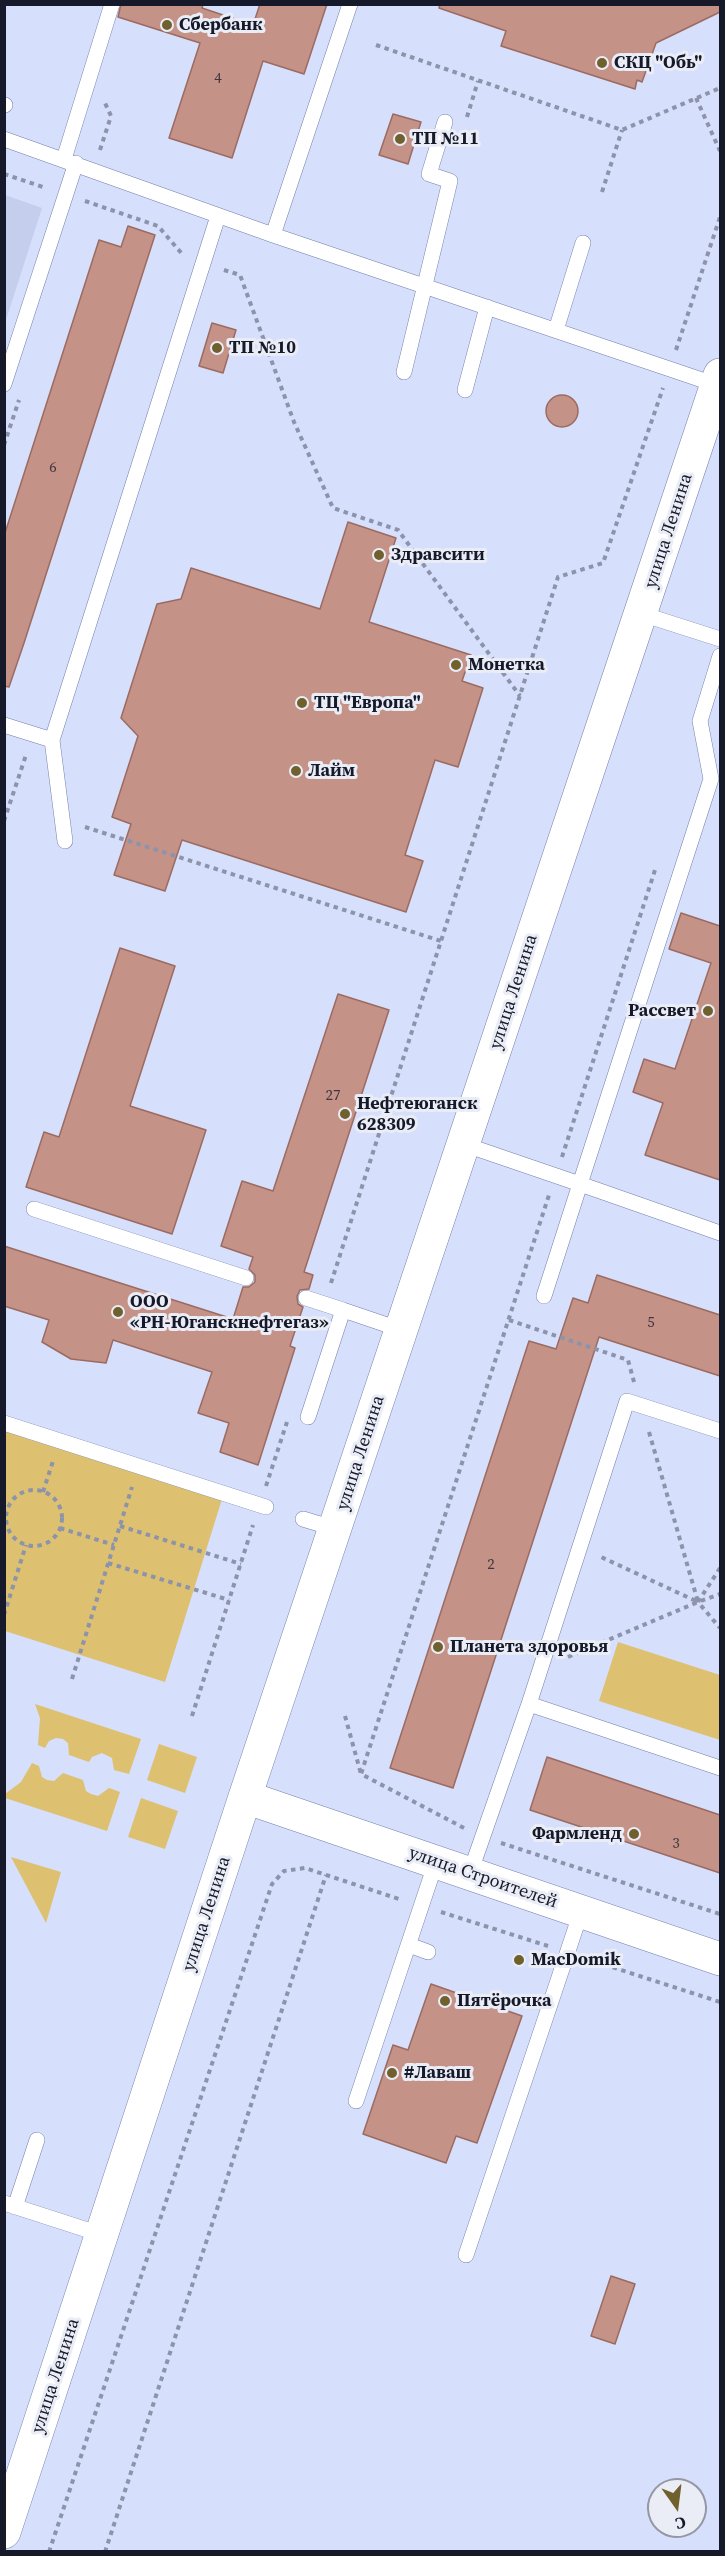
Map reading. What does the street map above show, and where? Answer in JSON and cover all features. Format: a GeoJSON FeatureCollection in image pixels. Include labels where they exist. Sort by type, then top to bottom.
{"type":"FeatureCollection","features":[{"type":"Feature","properties":{"kind":"main road","name":"улица Ленина"},"geometry":{"type":"LineString","coordinates":[[4,2532],[245,1797],[719,380]]}},
{"type":"Feature","properties":{"kind":"main road","name":"улица Строителей"},"geometry":{"type":"LineString","coordinates":[[245,1797],[720,1959]]}},
{"type":"Feature","properties":{"kind":"lane"},"geometry":{"type":"LineString","coordinates":[[4,384],[66,195],[70,161],[112,4]]}},
{"type":"Feature","properties":{"kind":"lane"},"geometry":{"type":"LineString","coordinates":[[273,235],[350,4]]}},
{"type":"Feature","properties":{"kind":"lane"},"geometry":{"type":"LineString","coordinates":[[404,372],[450,181],[429,174],[445,122]]}},
{"type":"Feature","properties":{"kind":"lane"},"geometry":{"type":"LineString","coordinates":[[4,139],[218,216],[423,286],[669,368],[719,380]]}},
{"type":"Feature","properties":{"kind":"lane"},"geometry":{"type":"LineString","coordinates":[[65,842],[52,740],[218,216]]}},
{"type":"Feature","properties":{"kind":"lane"},"geometry":{"type":"LineString","coordinates":[[555,330],[583,243]]}},
{"type":"Feature","properties":{"kind":"lane"},"geometry":{"type":"LineString","coordinates":[[465,390],[487,307]]}},
{"type":"Feature","properties":{"kind":"lane"},"geometry":{"type":"LineString","coordinates":[[642,614],[720,639]]}},
{"type":"Feature","properties":{"kind":"lane"},"geometry":{"type":"LineString","coordinates":[[544,1296],[711,779],[700,721],[720,656]]}},
{"type":"Feature","properties":{"kind":"lane"},"geometry":{"type":"LineString","coordinates":[[4,725],[52,740]]}},
{"type":"Feature","properties":{"kind":"lane"},"geometry":{"type":"LineString","coordinates":[[463,1144],[720,1233]]}},
{"type":"Feature","properties":{"kind":"lane"},"geometry":{"type":"LineString","coordinates":[[34,1209],[246,1278]]}},
{"type":"Feature","properties":{"kind":"lane"},"geometry":{"type":"LineString","coordinates":[[306,1298],[402,1330]]}},
{"type":"Feature","properties":{"kind":"lane"},"geometry":{"type":"LineString","coordinates":[[308,1417],[343,1310]]}},
{"type":"Feature","properties":{"kind":"lane"},"geometry":{"type":"LineString","coordinates":[[470,1874],[529,1704],[627,1401],[720,1431]]}},
{"type":"Feature","properties":{"kind":"lane"},"geometry":{"type":"LineString","coordinates":[[4,1423],[263,1506]]}},
{"type":"Feature","properties":{"kind":"lane"},"geometry":{"type":"LineString","coordinates":[[303,1519],[336,1529]]}},
{"type":"Feature","properties":{"kind":"lane"},"geometry":{"type":"LineString","coordinates":[[529,1704],[720,1768]]}},
{"type":"Feature","properties":{"kind":"lane"},"geometry":{"type":"LineString","coordinates":[[356,2101],[436,1862]]}},
{"type":"Feature","properties":{"kind":"lane"},"geometry":{"type":"LineString","coordinates":[[466,2255],[546,1992],[567,1952],[581,1912]]}},
{"type":"Feature","properties":{"kind":"lane"},"geometry":{"type":"LineString","coordinates":[[409,1945],[428,1952]]}},
{"type":"Feature","properties":{"kind":"lane"},"geometry":{"type":"LineString","coordinates":[[37,2139],[10,2205],[103,2235]]}},
{"type":"Feature","properties":{"kind":"path"},"geometry":{"type":"LineString","coordinates":[[376,45],[622,130],[720,88]]}},
{"type":"Feature","properties":{"kind":"path"},"geometry":{"type":"LineString","coordinates":[[696,98],[720,151]]}},
{"type":"Feature","properties":{"kind":"path"},"geometry":{"type":"LineString","coordinates":[[602,192],[622,130]]}},
{"type":"Feature","properties":{"kind":"path"},"geometry":{"type":"LineString","coordinates":[[4,174],[158,226],[185,257],[240,275],[294,422],[333,508],[398,530],[520,696]]}},
{"type":"Feature","properties":{"kind":"path"},"geometry":{"type":"LineString","coordinates":[[325,1304],[558,577],[603,563],[720,217]]}},
{"type":"Feature","properties":{"kind":"path"},"geometry":{"type":"LineString","coordinates":[[62,820],[441,941]]}},
{"type":"Feature","properties":{"kind":"path"},"geometry":{"type":"LineString","coordinates":[[362,1774],[656,867]]}},
{"type":"Feature","properties":{"kind":"path"},"geometry":{"type":"LineString","coordinates":[[192,1716],[241,1564],[263,1506],[289,1416]]}},
{"type":"Feature","properties":{"kind":"path"},"geometry":{"type":"LineString","coordinates":[[43,1492],[55,1455]]}},
{"type":"Feature","properties":{"kind":"path"},"geometry":{"type":"LineString","coordinates":[[72,1678],[134,1483]]}},
{"type":"Feature","properties":{"kind":"path"},"geometry":{"type":"LineString","coordinates":[[33,1490],[43,1492],[57,1503],[61,1511],[60,1528],[50,1541],[34,1546],[26,1545],[11,1534],[6,1508],[22,1493],[33,1490]]}},
{"type":"Feature","properties":{"kind":"path"},"geometry":{"type":"LineString","coordinates":[[120,1526],[241,1564]]}},
{"type":"Feature","properties":{"kind":"path"},"geometry":{"type":"LineString","coordinates":[[60,1528],[114,1545]]}},
{"type":"Feature","properties":{"kind":"path"},"geometry":{"type":"LineString","coordinates":[[4,1615],[26,1545]]}},
{"type":"Feature","properties":{"kind":"path"},"geometry":{"type":"LineString","coordinates":[[580,1547],[698,1602],[720,1628]]}},
{"type":"Feature","properties":{"kind":"path"},"geometry":{"type":"LineString","coordinates":[[108,1563],[229,1600]]}},
{"type":"Feature","properties":{"kind":"path"},"geometry":{"type":"LineString","coordinates":[[540,1670],[698,1602],[720,1568]]}},
{"type":"Feature","properties":{"kind":"path"},"geometry":{"type":"LineString","coordinates":[[345,1716],[362,1774],[482,1837],[720,1914]]}},
{"type":"Feature","properties":{"kind":"path"},"geometry":{"type":"LineString","coordinates":[[49,2552],[272,1884],[284,1871],[305,1868],[720,2002]]}},
{"type":"Feature","properties":{"kind":"path"},"geometry":{"type":"LineString","coordinates":[[105,2552],[326,1875]]}},
{"type":"Feature","properties":{"kind":"shaded area"},"geometry":{"type":"Polygon","coordinates":[[[4,195],[42,208],[5,323],[4,195]]]}},
{"type":"Feature","properties":{"kind":"shaded area"},"geometry":{"type":"Polygon","coordinates":[[[4,1430],[222,1499],[165,1682],[5,1631],[4,1430]]]}},
{"type":"Feature","properties":{"kind":"shaded area"},"geometry":{"type":"Polygon","coordinates":[[[618,1642],[720,1675],[720,1740],[599,1701],[618,1642]]]}},
{"type":"Feature","properties":{"kind":"shaded area"},"geometry":{"type":"Polygon","coordinates":[[[35,1704],[141,1739],[129,1774],[114,1770],[112,1758],[102,1753],[92,1757],[89,1762],[69,1755],[68,1743],[63,1739],[56,1738],[49,1741],[45,1748],[38,1745],[40,1718],[35,1704]]]}},
{"type":"Feature","properties":{"kind":"shaded area"},"geometry":{"type":"Polygon","coordinates":[[[159,1744],[197,1757],[185,1793],[147,1780],[159,1744]]]}},
{"type":"Feature","properties":{"kind":"shaded area"},"geometry":{"type":"Polygon","coordinates":[[[32,1763],[39,1766],[42,1777],[47,1780],[54,1781],[63,1773],[83,1780],[86,1791],[91,1794],[98,1796],[109,1788],[120,1792],[107,1831],[5,1798],[5,1794],[21,1782],[32,1763]]]}},
{"type":"Feature","properties":{"kind":"shaded area"},"geometry":{"type":"Polygon","coordinates":[[[141,1798],[178,1811],[165,1849],[128,1837],[141,1798]]]}},
{"type":"Feature","properties":{"kind":"shaded area"},"geometry":{"type":"Polygon","coordinates":[[[11,1857],[61,1872],[46,1923],[11,1857]]]}},
{"type":"Feature","properties":{"kind":"building"},"geometry":{"type":"Polygon","coordinates":[[[121,4],[203,4],[202,8],[253,25],[260,4],[327,4],[304,74],[263,61],[232,158],[169,138],[200,43],[118,17],[121,4]]]}},
{"type":"Feature","properties":{"kind":"building","name":"СКЦ \"Обь\""},"geometry":{"type":"Polygon","coordinates":[[[440,4],[720,4],[720,12],[656,43],[642,82],[637,80],[635,89],[501,46],[506,31],[439,8],[440,4]]]}},
{"type":"Feature","properties":{"kind":"building","name":"ТП №11"},"geometry":{"type":"Polygon","coordinates":[[[393,114],[421,122],[408,164],[379,155],[393,114]]]}},
{"type":"Feature","properties":{"kind":"building"},"geometry":{"type":"Polygon","coordinates":[[[128,226],[155,235],[24,643],[9,687],[4,686],[4,536],[99,240],[121,247],[128,226]]]}},
{"type":"Feature","properties":{"kind":"building","name":"ТП №10"},"geometry":{"type":"Polygon","coordinates":[[[212,323],[236,330],[223,373],[199,366],[212,323]]]}},
{"type":"Feature","properties":{"kind":"building"},"geometry":{"type":"Polygon","coordinates":[[[562,395],[573,400],[578,411],[573,422],[562,427],[551,422],[546,411],[551,400],[562,395]]]}},
{"type":"Feature","properties":{"kind":"building","name":"ТЦ \"Европа\""},"geometry":{"type":"Polygon","coordinates":[[[348,522],[396,538],[369,622],[471,655],[462,681],[483,688],[458,767],[435,760],[405,855],[423,861],[406,912],[182,840],[165,891],[114,875],[131,824],[112,817],[138,736],[121,718],[157,604],[181,599],[191,568],[320,609],[348,522]]]}},
{"type":"Feature","properties":{"kind":"building","name":"Рассвет"},"geometry":{"type":"Polygon","coordinates":[[[681,913],[720,926],[720,1180],[645,1155],[663,1103],[633,1092],[644,1059],[675,1069],[711,963],[669,949],[681,913]]]}},
{"type":"Feature","properties":{"kind":"building"},"geometry":{"type":"Polygon","coordinates":[[[120,948],[175,966],[130,1106],[206,1130],[172,1234],[26,1187],[44,1132],[59,1137],[120,948]]]}},
{"type":"Feature","properties":{"kind":"building"},"geometry":{"type":"Polygon","coordinates":[[[338,994],[389,1010],[304,1272],[313,1275],[309,1289],[300,1290],[297,1296],[298,1304],[303,1307],[290,1346],[295,1348],[258,1465],[220,1452],[229,1423],[198,1413],[212,1372],[113,1340],[106,1363],[71,1359],[42,1342],[49,1320],[4,1306],[4,1246],[233,1319],[243,1287],[249,1287],[255,1282],[255,1275],[249,1269],[253,1257],[221,1246],[242,1181],[273,1191],[338,994]]]}},
{"type":"Feature","properties":{"kind":"building"},"geometry":{"type":"Polygon","coordinates":[[[597,1275],[720,1315],[720,1376],[599,1337],[453,1788],[390,1768],[529,1341],[556,1349],[573,1298],[588,1303],[597,1275]]]}},
{"type":"Feature","properties":{"kind":"building"},"geometry":{"type":"Polygon","coordinates":[[[547,1757],[720,1815],[720,1873],[530,1810],[547,1757]]]}},
{"type":"Feature","properties":{"kind":"building"},"geometry":{"type":"Polygon","coordinates":[[[431,1984],[522,2016],[477,2143],[456,2136],[446,2163],[363,2134],[393,2045],[408,2050],[431,1984]]]}},
{"type":"Feature","properties":{"kind":"building"},"geometry":{"type":"Polygon","coordinates":[[[611,2276],[635,2284],[615,2344],[591,2336],[611,2276]]]}},
{"type":"Feature","properties":{"kind":"place","name":"Сбербанк"},"geometry":{"type":"Point","coordinates":[167,25]}},
{"type":"Feature","properties":{"kind":"place","name":"СКЦ \"Обь\""},"geometry":{"type":"Point","coordinates":[602,63]}},
{"type":"Feature","properties":{"kind":"place","name":"ТП №11"},"geometry":{"type":"Point","coordinates":[400,139]}},
{"type":"Feature","properties":{"kind":"place","name":"ТП №10"},"geometry":{"type":"Point","coordinates":[217,348]}},
{"type":"Feature","properties":{"kind":"place","name":"Здравсити"},"geometry":{"type":"Point","coordinates":[379,555]}},
{"type":"Feature","properties":{"kind":"place","name":"Монетка"},"geometry":{"type":"Point","coordinates":[456,665]}},
{"type":"Feature","properties":{"kind":"place","name":"ТЦ \"Европа\""},"geometry":{"type":"Point","coordinates":[302,703]}},
{"type":"Feature","properties":{"kind":"place","name":"Лайм"},"geometry":{"type":"Point","coordinates":[296,771]}},
{"type":"Feature","properties":{"kind":"place","name":"Рассвет"},"geometry":{"type":"Point","coordinates":[708,1011]}},
{"type":"Feature","properties":{"kind":"place","name":"Нефтеюганск 628309"},"geometry":{"type":"Point","coordinates":[345,1114]}},
{"type":"Feature","properties":{"kind":"place","name":"ООО «РН-Юганскнефтегаз»"},"geometry":{"type":"Point","coordinates":[118,1312]}},
{"type":"Feature","properties":{"kind":"place","name":"Планета здоровья"},"geometry":{"type":"Point","coordinates":[438,1647]}},
{"type":"Feature","properties":{"kind":"place","name":"Фармленд"},"geometry":{"type":"Point","coordinates":[634,1834]}},
{"type":"Feature","properties":{"kind":"place","name":"MacDomik"},"geometry":{"type":"Point","coordinates":[519,1960]}},
{"type":"Feature","properties":{"kind":"place","name":"Пятёрочка"},"geometry":{"type":"Point","coordinates":[445,2001]}},
{"type":"Feature","properties":{"kind":"place","name":"#Лаваш"},"geometry":{"type":"Point","coordinates":[392,2073]}}]}
